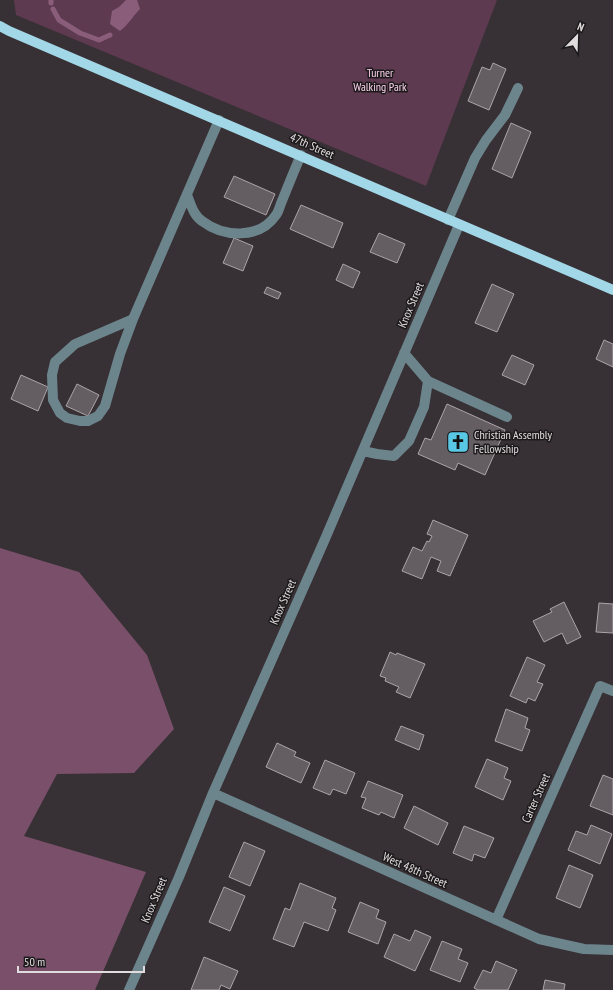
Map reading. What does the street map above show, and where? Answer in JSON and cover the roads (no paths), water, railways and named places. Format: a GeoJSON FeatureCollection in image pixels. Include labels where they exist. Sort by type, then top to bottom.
{"type":"FeatureCollection","features":[{"type":"Feature","properties":{"kind":"main road","name":"47th Street"},"geometry":{"type":"LineString","coordinates":[[0,26],[459,225],[613,290]]}},
{"type":"Feature","properties":{"kind":"street"},"geometry":{"type":"LineString","coordinates":[[448,220],[475,158],[486,140],[505,115],[518,88]]}},
{"type":"Feature","properties":{"kind":"street"},"geometry":{"type":"LineString","coordinates":[[134,319],[75,344],[55,362],[52,375],[53,400],[60,413],[67,418],[88,421],[98,416],[104,406],[120,354],[134,319],[219,120]]}},
{"type":"Feature","properties":{"kind":"street"},"geometry":{"type":"LineString","coordinates":[[187,195],[194,213],[202,221],[214,228],[233,234],[247,234],[258,230],[276,215],[301,156]]}},
{"type":"Feature","properties":{"kind":"street","name":"Knox Street"},"geometry":{"type":"LineString","coordinates":[[129,990],[213,793],[363,451],[459,225]]}},
{"type":"Feature","properties":{"kind":"street"},"geometry":{"type":"LineString","coordinates":[[404,353],[428,381],[507,417]]}},
{"type":"Feature","properties":{"kind":"street"},"geometry":{"type":"LineString","coordinates":[[363,451],[394,456],[409,441],[424,407],[428,381]]}},
{"type":"Feature","properties":{"kind":"street","name":"Carter Street"},"geometry":{"type":"LineString","coordinates":[[496,920],[600,686],[613,691]]}},
{"type":"Feature","properties":{"kind":"street","name":"West 48th Street"},"geometry":{"type":"LineString","coordinates":[[213,793],[539,939],[584,949],[613,950]]}},
{"type":"Feature","properties":{"kind":"waterway"},"geometry":{"type":"LineString","coordinates":[[53,9],[59,20],[80,33],[99,40],[110,35]]}},
{"type":"Feature","properties":{"kind":"place","name":"Christian Assembly Fellowship"},"geometry":{"type":"Point","coordinates":[458,442]}},
{"type":"Feature","properties":{"kind":"park label","name":"Turner Walking Park"},"geometry":{"type":"Point","coordinates":[380,80]}}]}
